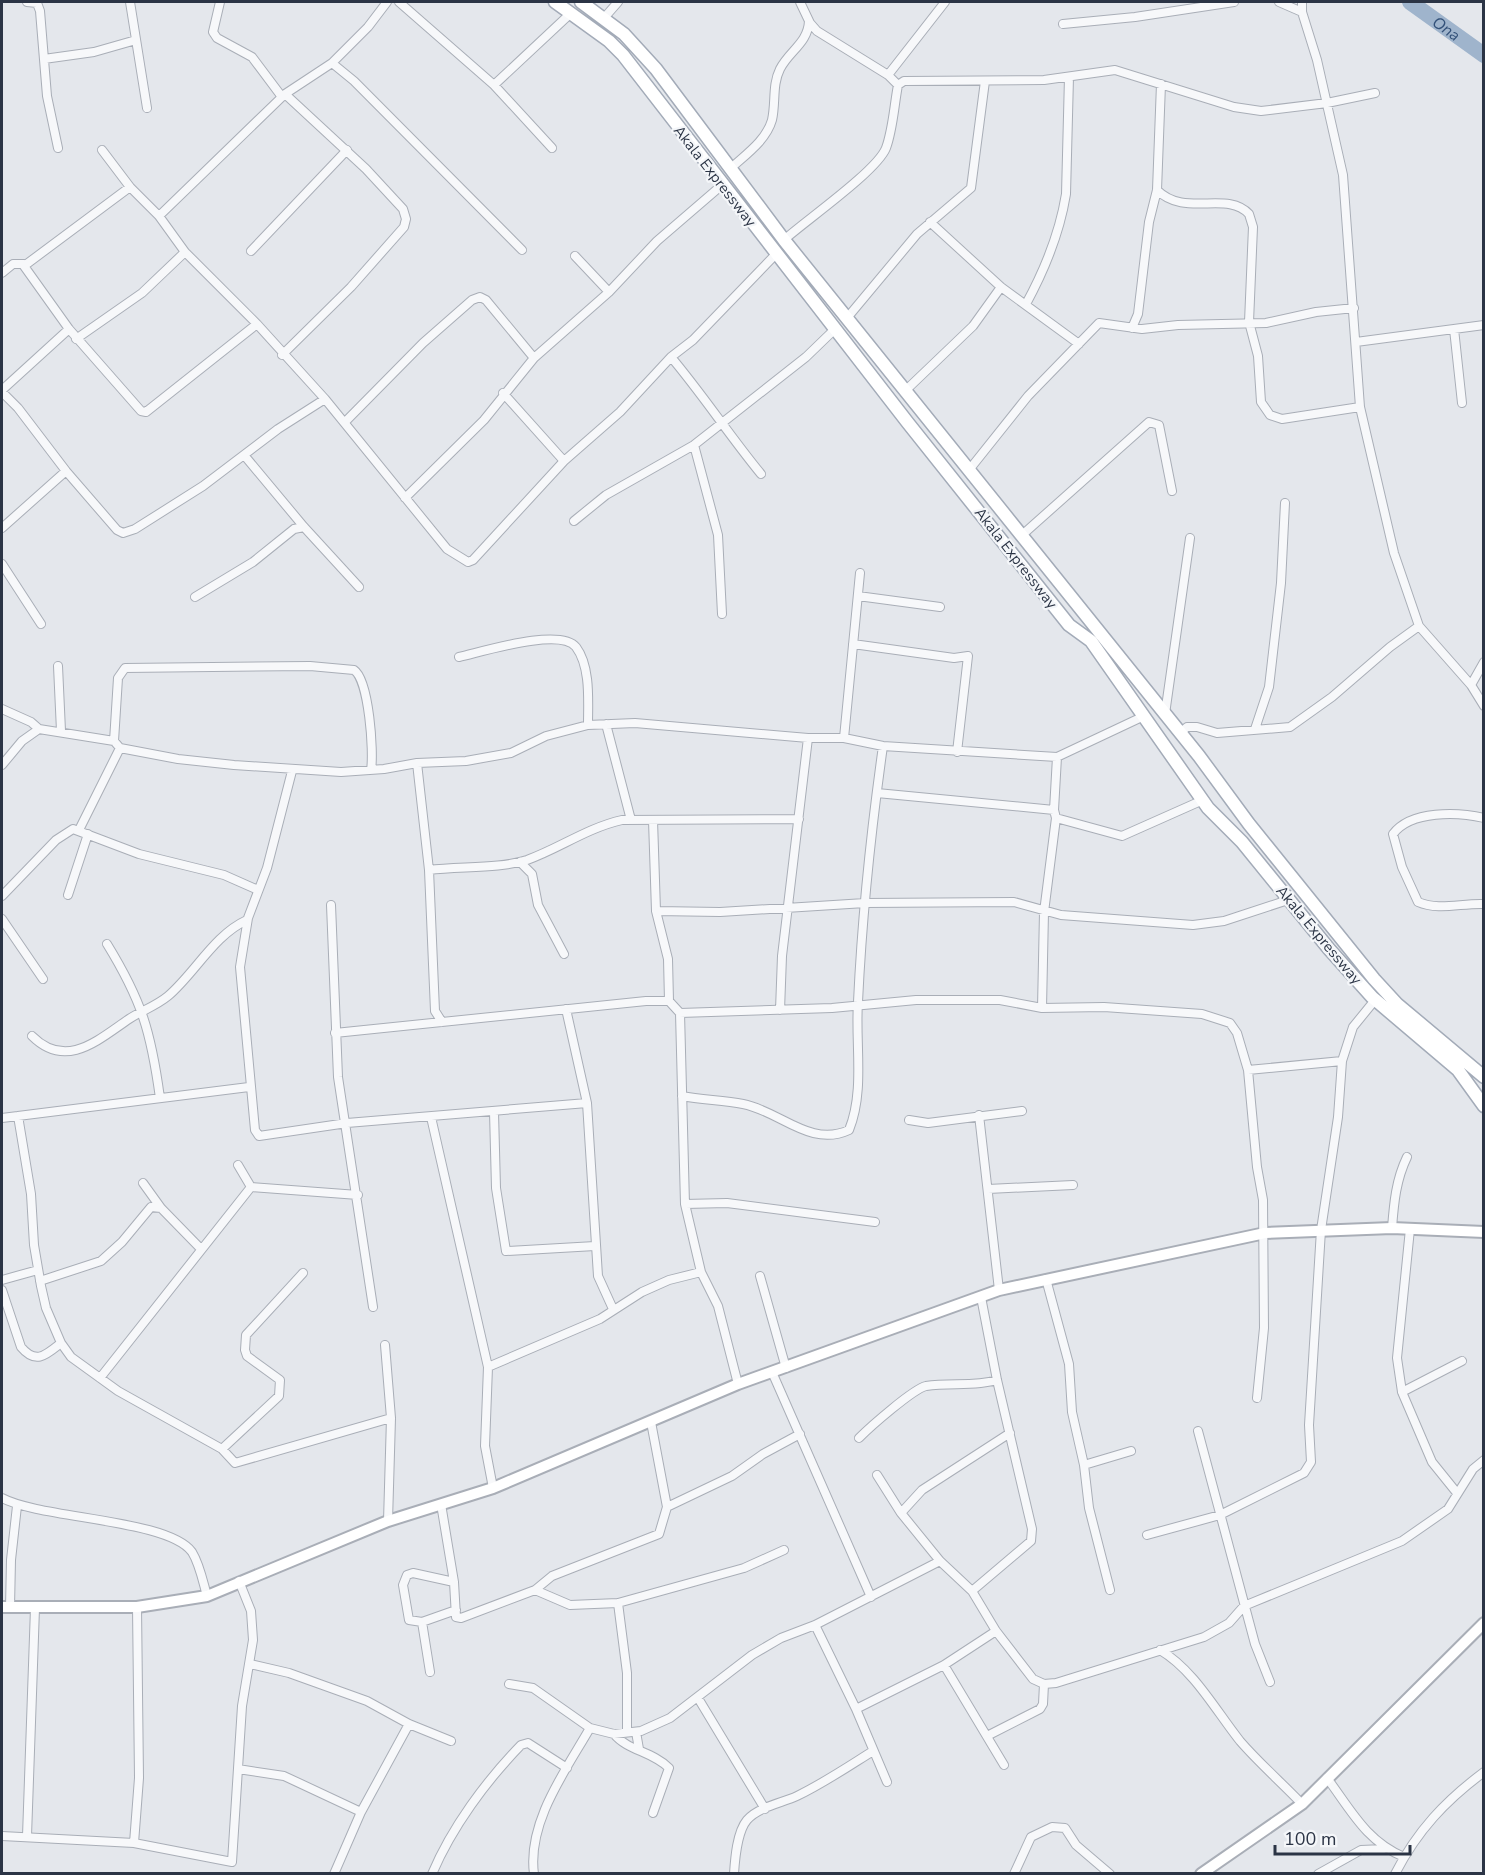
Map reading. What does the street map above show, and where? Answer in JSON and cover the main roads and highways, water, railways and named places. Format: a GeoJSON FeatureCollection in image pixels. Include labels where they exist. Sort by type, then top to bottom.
{"type":"FeatureCollection","features":[{"type":"Feature","properties":{"kind":"main road","name":"Akala Expressway"},"geometry":{"type":"LineString","coordinates":[[555,2],[609,41],[623,55],[722,185],[1069,625],[1091,641],[1205,804],[1242,842],[1288,900],[1375,1000],[1458,1070],[1484,1106]]}},
{"type":"Feature","properties":{"kind":"main road","name":"Akala Expressway"},"geometry":{"type":"LineString","coordinates":[[581,2],[624,33],[656,69],[784,240],[1374,979],[1397,1004],[1484,1077]]}},
{"type":"Feature","properties":{"kind":"main road"},"geometry":{"type":"LineString","coordinates":[[806,292],[819,283]]}},
{"type":"Feature","properties":{"kind":"main road"},"geometry":{"type":"LineString","coordinates":[[1179,769],[1198,756]]}},
{"type":"Feature","properties":{"kind":"main road"},"geometry":{"type":"LineString","coordinates":[[1205,804],[1219,783]]}},
{"type":"Feature","properties":{"kind":"waterway","name":"Ona"},"geometry":{"type":"LineString","coordinates":[[1410,2],[1484,55]]}}]}
